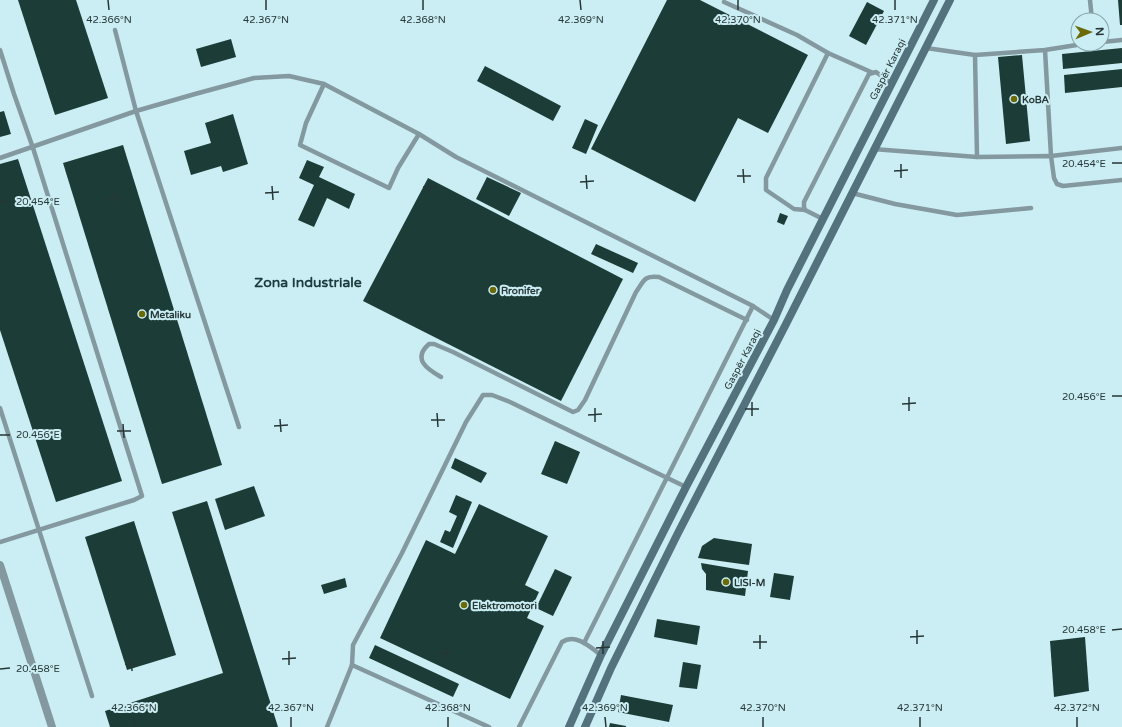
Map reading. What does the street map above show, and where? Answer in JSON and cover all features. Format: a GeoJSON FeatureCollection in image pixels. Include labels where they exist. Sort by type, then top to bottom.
{"type":"FeatureCollection","features":[{"type":"Feature","properties":{"kind":"main road","name":"Gaspër Karaqi"},"geometry":{"type":"LineString","coordinates":[[569,727],[601,655],[686,487],[774,320],[787,290],[934,0]]}},
{"type":"Feature","properties":{"kind":"main road"},"geometry":{"type":"LineString","coordinates":[[585,727],[611,668],[636,618],[950,0]]}},
{"type":"Feature","properties":{"kind":"street"},"geometry":{"type":"LineString","coordinates":[[0,565],[52,727]]}},
{"type":"Feature","properties":{"kind":"lane"},"geometry":{"type":"LineString","coordinates":[[1090,0],[1091,12]]}},
{"type":"Feature","properties":{"kind":"lane"},"geometry":{"type":"LineString","coordinates":[[724,2],[797,35],[828,53],[871,72],[876,72],[891,83]]}},
{"type":"Feature","properties":{"kind":"lane"},"geometry":{"type":"LineString","coordinates":[[115,30],[136,111],[239,427]]}},
{"type":"Feature","properties":{"kind":"lane"},"geometry":{"type":"LineString","coordinates":[[1110,41],[1122,40]]}},
{"type":"Feature","properties":{"kind":"lane"},"geometry":{"type":"LineString","coordinates":[[926,48],[975,55],[1045,50],[1070,46]]}},
{"type":"Feature","properties":{"kind":"lane"},"geometry":{"type":"LineString","coordinates":[[0,50],[33,148],[142,496],[134,500],[0,542]]}},
{"type":"Feature","properties":{"kind":"lane"},"geometry":{"type":"LineString","coordinates":[[1045,50],[1051,156],[1054,178],[1057,184],[1063,186],[1122,180]]}},
{"type":"Feature","properties":{"kind":"lane"},"geometry":{"type":"LineString","coordinates":[[823,219],[805,210],[794,209],[766,190],[766,178],[828,53]]}},
{"type":"Feature","properties":{"kind":"lane"},"geometry":{"type":"LineString","coordinates":[[975,55],[977,157]]}},
{"type":"Feature","properties":{"kind":"lane"},"geometry":{"type":"LineString","coordinates":[[805,210],[804,202],[867,76],[871,72]]}},
{"type":"Feature","properties":{"kind":"lane"},"geometry":{"type":"LineString","coordinates":[[0,158],[33,148],[136,111],[254,78],[290,76],[324,84],[419,134],[456,157],[753,306],[774,320]]}},
{"type":"Feature","properties":{"kind":"lane"},"geometry":{"type":"LineString","coordinates":[[324,84],[306,123],[300,145],[388,188],[398,168],[419,134]]}},
{"type":"Feature","properties":{"kind":"lane"},"geometry":{"type":"LineString","coordinates":[[873,149],[977,157],[1051,156],[1122,148]]}},
{"type":"Feature","properties":{"kind":"lane"},"geometry":{"type":"LineString","coordinates":[[852,193],[895,204],[957,215],[1031,208]]}},
{"type":"Feature","properties":{"kind":"lane"},"geometry":{"type":"LineString","coordinates":[[441,378],[432,372],[422,362],[420,356],[429,344],[434,344],[453,352],[573,412],[578,410],[585,400],[636,292],[646,278],[651,276],[659,277],[746,320]]}},
{"type":"Feature","properties":{"kind":"lane"},"geometry":{"type":"LineString","coordinates":[[584,643],[753,306]]}},
{"type":"Feature","properties":{"kind":"lane"},"geometry":{"type":"LineString","coordinates":[[327,727],[352,665],[353,645],[402,553],[466,422],[483,395],[492,395],[510,402],[686,487]]}},
{"type":"Feature","properties":{"kind":"lane"},"geometry":{"type":"LineString","coordinates":[[0,408],[92,696]]}},
{"type":"Feature","properties":{"kind":"lane"},"geometry":{"type":"LineString","coordinates":[[519,727],[562,642],[574,639],[584,643],[601,655]]}},
{"type":"Feature","properties":{"kind":"lane"},"geometry":{"type":"LineString","coordinates":[[352,665],[489,727]]}},
{"type":"Feature","properties":{"kind":"building"},"geometry":{"type":"Polygon","coordinates":[[[18,0],[76,0],[108,98],[55,115],[18,0]]]}},
{"type":"Feature","properties":{"kind":"building"},"geometry":{"type":"Polygon","coordinates":[[[667,0],[700,0],[808,55],[768,133],[738,118],[695,202],[591,149],[667,0]]]}},
{"type":"Feature","properties":{"kind":"building"},"geometry":{"type":"Polygon","coordinates":[[[1118,0],[1122,0],[1122,25],[1120,25],[1118,0]]]}},
{"type":"Feature","properties":{"kind":"building"},"geometry":{"type":"Polygon","coordinates":[[[867,2],[884,11],[866,45],[849,36],[867,2]]]}},
{"type":"Feature","properties":{"kind":"building"},"geometry":{"type":"Polygon","coordinates":[[[231,39],[236,57],[201,67],[196,49],[231,39]]]}},
{"type":"Feature","properties":{"kind":"building"},"geometry":{"type":"Polygon","coordinates":[[[1122,48],[1122,63],[1063,69],[1062,54],[1110,52],[1110,49],[1122,48]]]}},
{"type":"Feature","properties":{"kind":"building","name":"KoBA"},"geometry":{"type":"Polygon","coordinates":[[[1022,55],[1030,141],[1006,144],[998,57],[1022,55]]]}},
{"type":"Feature","properties":{"kind":"building"},"geometry":{"type":"Polygon","coordinates":[[[485,66],[561,106],[553,121],[477,81],[485,66]]]}},
{"type":"Feature","properties":{"kind":"building"},"geometry":{"type":"Polygon","coordinates":[[[1122,69],[1122,87],[1065,93],[1064,75],[1122,69]]]}},
{"type":"Feature","properties":{"kind":"building"},"geometry":{"type":"Polygon","coordinates":[[[4,111],[11,134],[0,137],[0,112],[4,111]]]}},
{"type":"Feature","properties":{"kind":"building"},"geometry":{"type":"Polygon","coordinates":[[[233,114],[248,164],[223,172],[221,166],[191,175],[184,151],[211,143],[205,123],[233,114]]]}},
{"type":"Feature","properties":{"kind":"building"},"geometry":{"type":"Polygon","coordinates":[[[585,119],[598,125],[586,154],[572,148],[585,119]]]}},
{"type":"Feature","properties":{"kind":"building","name":"Metaliku"},"geometry":{"type":"Polygon","coordinates":[[[123,145],[222,465],[162,484],[63,163],[123,145]]]}},
{"type":"Feature","properties":{"kind":"building"},"geometry":{"type":"Polygon","coordinates":[[[18,159],[122,481],[56,502],[0,330],[0,164],[18,159]]]}},
{"type":"Feature","properties":{"kind":"building"},"geometry":{"type":"Polygon","coordinates":[[[307,160],[324,167],[319,177],[355,194],[349,209],[327,198],[314,227],[298,220],[314,185],[299,178],[307,160]]]}},
{"type":"Feature","properties":{"kind":"building"},"geometry":{"type":"Polygon","coordinates":[[[487,177],[521,193],[509,216],[476,199],[487,177]]]}},
{"type":"Feature","properties":{"kind":"building","name":"Rronifer"},"geometry":{"type":"Polygon","coordinates":[[[428,178],[623,279],[561,401],[363,301],[428,178]]]}},
{"type":"Feature","properties":{"kind":"building"},"geometry":{"type":"Polygon","coordinates":[[[780,213],[788,216],[784,225],[777,222],[780,213]]]}},
{"type":"Feature","properties":{"kind":"building"},"geometry":{"type":"Polygon","coordinates":[[[596,244],[638,263],[633,273],[591,254],[596,244]]]}},
{"type":"Feature","properties":{"kind":"building"},"geometry":{"type":"Polygon","coordinates":[[[555,441],[580,452],[567,484],[541,474],[555,441]]]}},
{"type":"Feature","properties":{"kind":"building"},"geometry":{"type":"Polygon","coordinates":[[[455,458],[487,473],[481,483],[451,468],[455,458]]]}},
{"type":"Feature","properties":{"kind":"building"},"geometry":{"type":"Polygon","coordinates":[[[254,486],[265,516],[225,530],[215,499],[254,486]]]}},
{"type":"Feature","properties":{"kind":"building"},"geometry":{"type":"Polygon","coordinates":[[[456,495],[472,502],[453,548],[440,542],[445,530],[450,532],[457,516],[449,512],[456,495]]]}},
{"type":"Feature","properties":{"kind":"building"},"geometry":{"type":"Polygon","coordinates":[[[207,501],[278,727],[110,727],[105,711],[223,673],[172,512],[207,501]]]}},
{"type":"Feature","properties":{"kind":"building","name":"Elektromotori"},"geometry":{"type":"Polygon","coordinates":[[[479,504],[548,536],[525,585],[539,592],[527,618],[544,626],[510,699],[380,638],[426,540],[455,554],[479,504]]]}},
{"type":"Feature","properties":{"kind":"building"},"geometry":{"type":"Polygon","coordinates":[[[134,521],[176,655],[127,670],[85,537],[134,521]]]}},
{"type":"Feature","properties":{"kind":"building"},"geometry":{"type":"Polygon","coordinates":[[[714,538],[752,544],[749,565],[698,558],[702,546],[714,538]]]}},
{"type":"Feature","properties":{"kind":"building","name":"LISI-M"},"geometry":{"type":"Polygon","coordinates":[[[701,563],[748,571],[745,596],[706,590],[706,574],[702,569],[701,563]]]}},
{"type":"Feature","properties":{"kind":"building"},"geometry":{"type":"Polygon","coordinates":[[[555,569],[572,577],[553,616],[536,608],[555,569]]]}},
{"type":"Feature","properties":{"kind":"building"},"geometry":{"type":"Polygon","coordinates":[[[774,573],[794,576],[790,600],[770,597],[774,573]]]}},
{"type":"Feature","properties":{"kind":"building"},"geometry":{"type":"Polygon","coordinates":[[[345,578],[347,587],[324,594],[321,585],[345,578]]]}},
{"type":"Feature","properties":{"kind":"building"},"geometry":{"type":"Polygon","coordinates":[[[657,619],[700,626],[697,645],[654,637],[657,619]]]}},
{"type":"Feature","properties":{"kind":"building"},"geometry":{"type":"Polygon","coordinates":[[[1085,637],[1089,691],[1054,697],[1050,641],[1085,637]]]}},
{"type":"Feature","properties":{"kind":"building"},"geometry":{"type":"Polygon","coordinates":[[[375,645],[459,684],[453,697],[369,658],[375,645]]]}},
{"type":"Feature","properties":{"kind":"building"},"geometry":{"type":"Polygon","coordinates":[[[683,662],[701,665],[697,689],[679,687],[683,662]]]}},
{"type":"Feature","properties":{"kind":"building"},"geometry":{"type":"Polygon","coordinates":[[[621,695],[673,705],[669,722],[618,712],[621,695]]]}},
{"type":"Feature","properties":{"kind":"building"},"geometry":{"type":"Polygon","coordinates":[[[610,723],[626,726],[626,727],[609,727],[610,723]]]}},
{"type":"Feature","properties":{"kind":"place","name":"KoBA"},"geometry":{"type":"Point","coordinates":[1014,99]}},
{"type":"Feature","properties":{"kind":"place","name":"Rronifer"},"geometry":{"type":"Point","coordinates":[493,290]}},
{"type":"Feature","properties":{"kind":"place","name":"Metaliku"},"geometry":{"type":"Point","coordinates":[142,314]}},
{"type":"Feature","properties":{"kind":"place","name":"LISI-M"},"geometry":{"type":"Point","coordinates":[726,582]}},
{"type":"Feature","properties":{"kind":"place","name":"Elektromotori"},"geometry":{"type":"Point","coordinates":[464,605]}},
{"type":"Feature","properties":{"kind":"district","name":"Zona Industriale"},"geometry":{"type":"Point","coordinates":[308,282]}}]}
